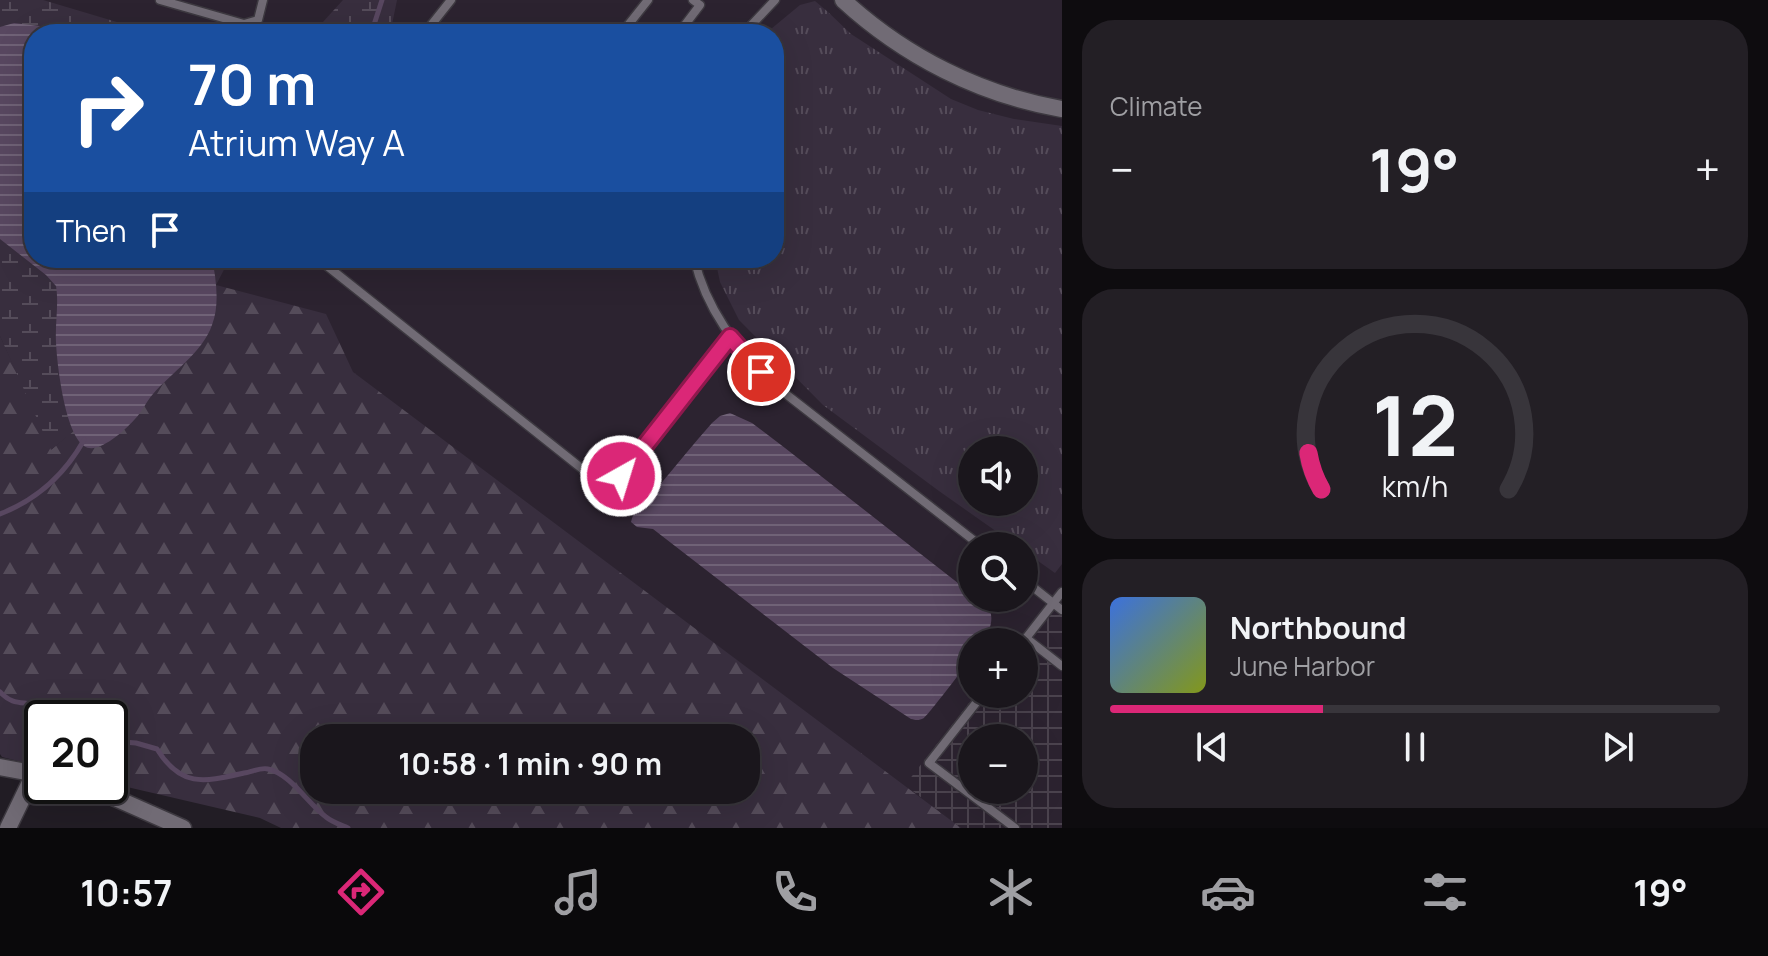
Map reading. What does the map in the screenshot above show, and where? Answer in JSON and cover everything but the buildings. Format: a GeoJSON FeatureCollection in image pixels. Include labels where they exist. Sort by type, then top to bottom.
{"type":"FeatureCollection","features":[{"type":"Feature","properties":{"kind":"street"},"geometry":{"type":"LineString","coordinates":[[843,0],[890,39],[944,71],[994,91],[1062,109]]}},
{"type":"Feature","properties":{"kind":"street"},"geometry":{"type":"LineString","coordinates":[[0,767],[24,772]]}},
{"type":"Feature","properties":{"kind":"street"},"geometry":{"type":"LineString","coordinates":[[8,828],[24,800]]}},
{"type":"Feature","properties":{"kind":"street"},"geometry":{"type":"LineString","coordinates":[[128,804],[183,828]]}},
{"type":"Feature","properties":{"kind":"lane"},"geometry":{"type":"LineString","coordinates":[[160,0],[244,24],[258,20],[263,0]]}},
{"type":"Feature","properties":{"kind":"lane"},"geometry":{"type":"LineString","coordinates":[[432,24],[451,0]]}},
{"type":"Feature","properties":{"kind":"lane"},"geometry":{"type":"LineString","coordinates":[[629,24],[648,0]]}},
{"type":"Feature","properties":{"kind":"lane"},"geometry":{"type":"LineString","coordinates":[[752,24],[775,0]]}},
{"type":"Feature","properties":{"kind":"lane"},"geometry":{"type":"LineString","coordinates":[[685,24],[699,2]]}},
{"type":"Feature","properties":{"kind":"lane"},"geometry":{"type":"LineString","coordinates":[[330,268],[595,479],[602,481],[621,476],[626,471],[730,337]]}},
{"type":"Feature","properties":{"kind":"lane"},"geometry":{"type":"LineString","coordinates":[[697,268],[712,307],[730,337],[773,384],[963,532]]}},
{"type":"Feature","properties":{"kind":"lane"},"geometry":{"type":"LineString","coordinates":[[1038,591],[1062,610]]}},
{"type":"Feature","properties":{"kind":"lane"},"geometry":{"type":"LineString","coordinates":[[1033,628],[1062,592]]}},
{"type":"Feature","properties":{"kind":"lane"},"geometry":{"type":"LineString","coordinates":[[1038,650],[1062,666]]}},
{"type":"Feature","properties":{"kind":"lane"},"geometry":{"type":"LineString","coordinates":[[972,708],[929,763],[1015,828]]}},
{"type":"Feature","properties":{"kind":"shaded area"},"geometry":{"type":"Polygon","coordinates":[[[0,0],[1062,0],[1062,828],[518,828],[662,804],[760,804],[760,724],[714,724],[0,409],[0,0]]]}},
{"type":"Feature","properties":{"kind":"shaded area"},"geometry":{"type":"Polygon","coordinates":[[[24,24],[24,258],[0,239],[0,27],[24,24]]]}},
{"type":"Feature","properties":{"kind":"shaded area"},"geometry":{"type":"Polygon","coordinates":[[[37,268],[214,268],[217,300],[208,335],[153,394],[131,423],[97,447],[84,446],[77,439],[67,413],[57,353],[56,286],[37,268]]]}},
{"type":"Feature","properties":{"kind":"shaded area"},"geometry":{"type":"Polygon","coordinates":[[[730,413],[752,423],[958,583],[958,612],[990,612],[990,628],[958,628],[958,675],[924,718],[911,719],[833,668],[653,529],[637,527],[631,522],[638,507],[720,416],[730,413]]]}},
{"type":"Feature","properties":{"kind":"shaded area"},"geometry":{"type":"Polygon","coordinates":[[[1062,585],[1062,828],[961,828],[905,785],[965,708],[1038,708],[1038,628],[1028,628],[1062,585]]]}},
{"type":"Feature","properties":{"kind":"green space"},"geometry":{"type":"Polygon","coordinates":[[[0,0],[43,0],[123,24],[24,24],[24,268],[225,268],[136,418],[100,447],[74,431],[51,450],[0,336],[0,0]]]}},
{"type":"Feature","properties":{"kind":"green space"},"geometry":{"type":"Polygon","coordinates":[[[343,0],[397,0],[392,24],[321,24],[343,0]]]}},
{"type":"Feature","properties":{"kind":"green space"},"geometry":{"type":"Polygon","coordinates":[[[815,1],[851,34],[951,99],[1014,119],[1062,126],[1062,564],[1055,573],[1038,561],[1038,532],[997,532],[974,516],[1038,516],[1038,436],[958,436],[958,504],[823,405],[739,320],[720,282],[717,268],[784,268],[784,24],[777,24],[800,5],[815,1]]]}},
{"type":"Feature","properties":{"kind":"green space"},"geometry":{"type":"Polygon","coordinates":[[[216,285],[326,314],[353,372],[961,828],[281,828],[260,818],[128,787],[128,700],[24,700],[24,762],[2,757],[0,336],[52,449],[216,285]]]}},
{"type":"Feature","properties":{"kind":"waterway"},"geometry":{"type":"LineString","coordinates":[[374,24],[382,0]]}},
{"type":"Feature","properties":{"kind":"waterway"},"geometry":{"type":"LineString","coordinates":[[0,514],[26,501],[59,475],[84,440]]}},
{"type":"Feature","properties":{"kind":"waterway"},"geometry":{"type":"LineString","coordinates":[[0,692],[14,701],[24,703]]}},
{"type":"Feature","properties":{"kind":"waterway"},"geometry":{"type":"LineString","coordinates":[[128,742],[157,749],[175,770],[194,779],[217,779],[262,769],[276,772],[292,783],[326,817],[348,828]]}},
{"type":"Feature","properties":{"kind":"route"},"geometry":{"type":"LineString","coordinates":[[621,476],[730,337],[761,372]]}}]}
